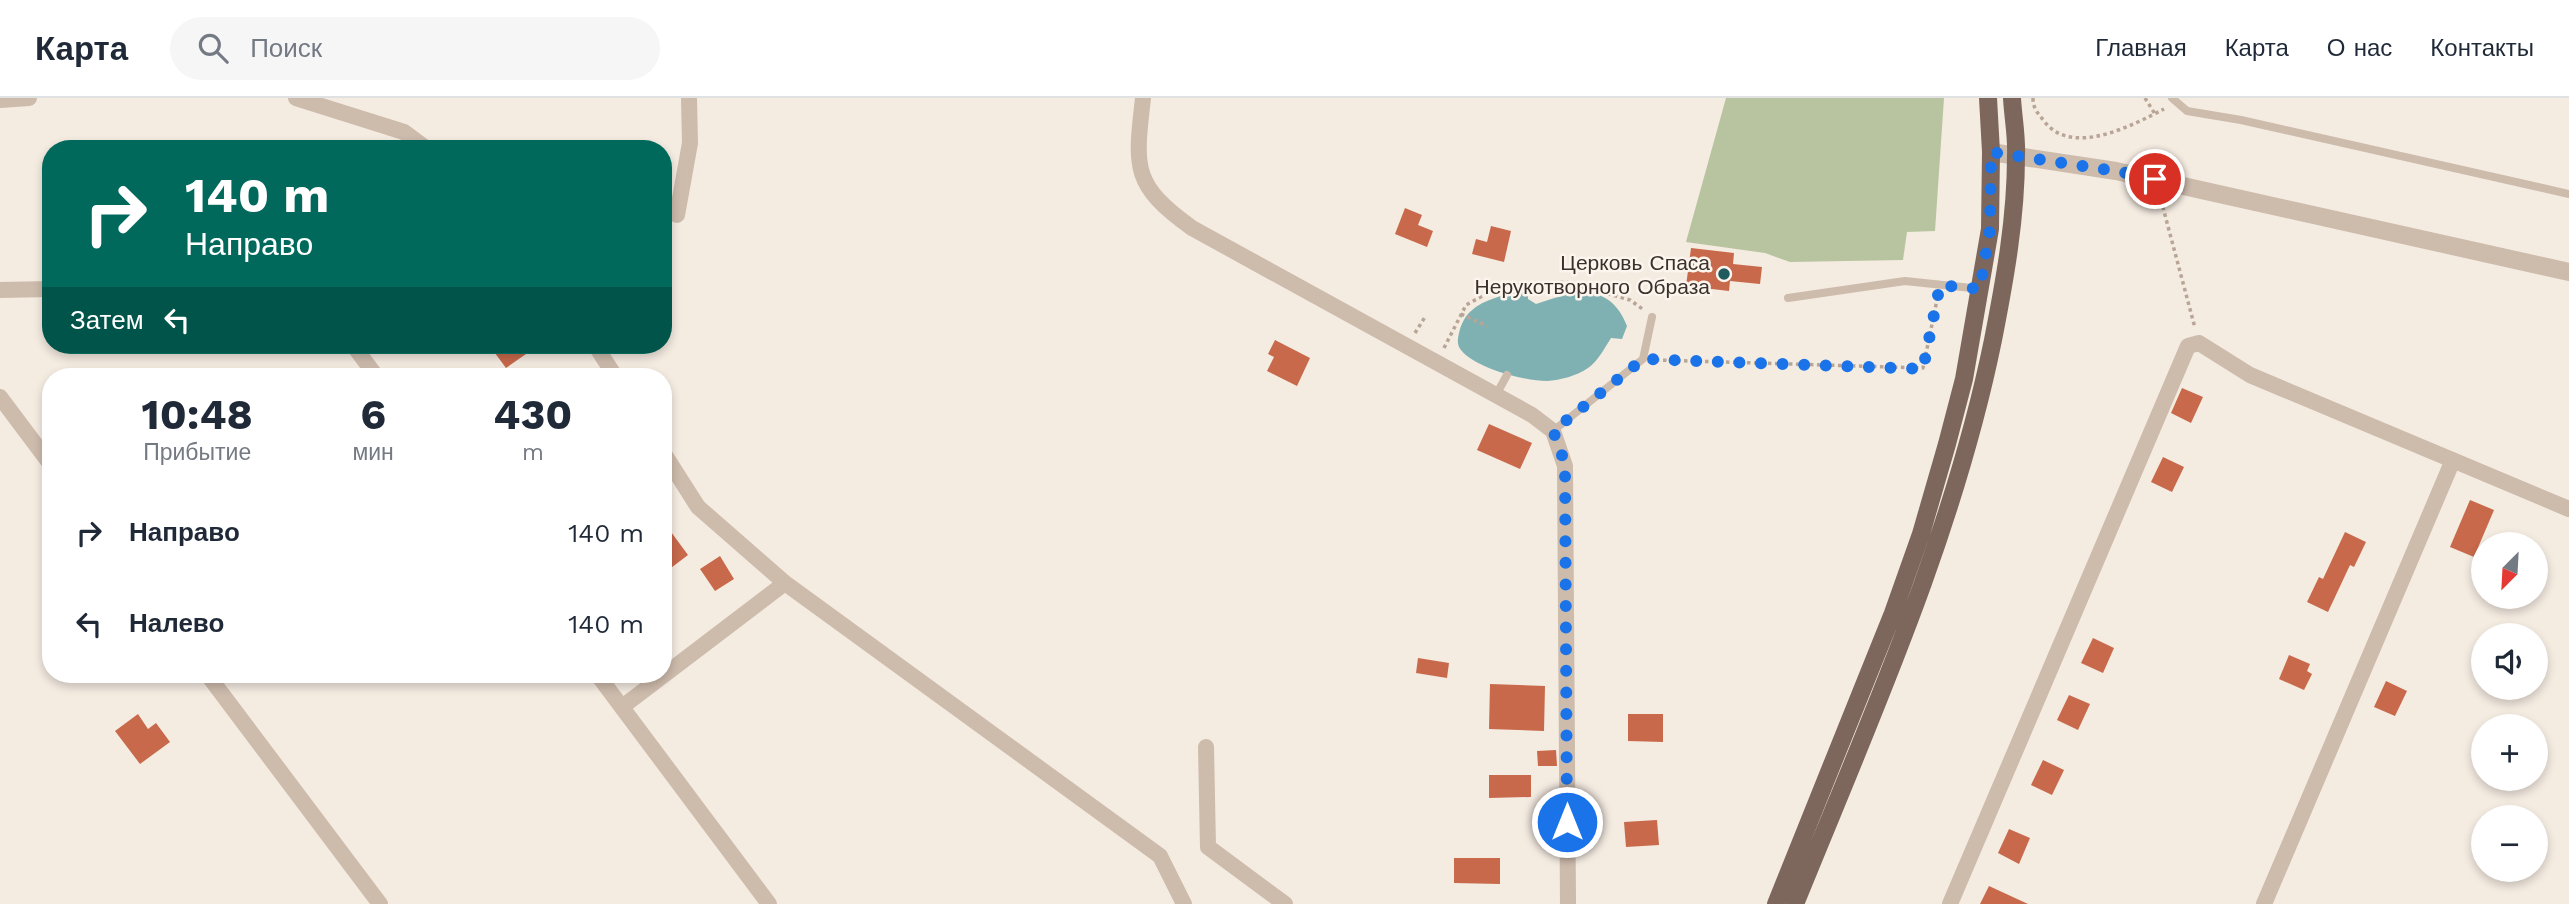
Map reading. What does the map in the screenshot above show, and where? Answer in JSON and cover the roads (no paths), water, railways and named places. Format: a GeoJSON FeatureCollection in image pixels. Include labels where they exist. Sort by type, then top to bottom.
{"type":"FeatureCollection","features":[{"type":"Feature","properties":{"kind":"main road"},"geometry":{"type":"LineString","coordinates":[[1776,904],[1893,613],[1921,534],[1960,392],[1990,229],[1991,152],[1988,98]]}},
{"type":"Feature","properties":{"kind":"main road"},"geometry":{"type":"LineString","coordinates":[[1795,904],[1900,646],[1956,489],[1981,396],[2010,242],[2017,155],[2012,98]]}},
{"type":"Feature","properties":{"kind":"street"},"geometry":{"type":"LineString","coordinates":[[0,100],[29,98]]}},
{"type":"Feature","properties":{"kind":"street"},"geometry":{"type":"LineString","coordinates":[[296,98],[404,132],[414,140]]}},
{"type":"Feature","properties":{"kind":"street"},"geometry":{"type":"LineString","coordinates":[[677,215],[690,144],[689,98]]}},
{"type":"Feature","properties":{"kind":"street"},"geometry":{"type":"LineString","coordinates":[[1143,98],[1139,166],[1148,187],[1163,207],[1192,228],[1532,415],[1553,431],[1565,466],[1568,904]]}},
{"type":"Feature","properties":{"kind":"street"},"geometry":{"type":"LineString","coordinates":[[1991,152],[2155,179],[2569,272]]}},
{"type":"Feature","properties":{"kind":"street"},"geometry":{"type":"LineString","coordinates":[[0,290],[42,289]]}},
{"type":"Feature","properties":{"kind":"street"},"geometry":{"type":"LineString","coordinates":[[1950,904],[2188,346],[2199,344],[2250,375],[2569,509]]}},
{"type":"Feature","properties":{"kind":"street"},"geometry":{"type":"LineString","coordinates":[[0,397],[42,453]]}},
{"type":"Feature","properties":{"kind":"street"},"geometry":{"type":"LineString","coordinates":[[2264,904],[2452,460]]}},
{"type":"Feature","properties":{"kind":"street"},"geometry":{"type":"LineString","coordinates":[[672,466],[698,507],[785,583],[1160,856],[1184,904]]}},
{"type":"Feature","properties":{"kind":"street"},"geometry":{"type":"LineString","coordinates":[[672,669],[785,583]]}},
{"type":"Feature","properties":{"kind":"street"},"geometry":{"type":"LineString","coordinates":[[214,683],[380,904]]}},
{"type":"Feature","properties":{"kind":"street"},"geometry":{"type":"LineString","coordinates":[[604,683],[768,904]]}},
{"type":"Feature","properties":{"kind":"street"},"geometry":{"type":"LineString","coordinates":[[622,707],[654,683]]}},
{"type":"Feature","properties":{"kind":"street"},"geometry":{"type":"LineString","coordinates":[[1206,747],[1208,847],[1285,904]]}},
{"type":"Feature","properties":{"kind":"lane"},"geometry":{"type":"LineString","coordinates":[[2174,101],[2187,111],[2241,120],[2569,194]]}},
{"type":"Feature","properties":{"kind":"lane"},"geometry":{"type":"LineString","coordinates":[[1788,298],[1905,281],[1980,289]]}},
{"type":"Feature","properties":{"kind":"lane"},"geometry":{"type":"LineString","coordinates":[[1553,431],[1643,359],[1652,317]]}},
{"type":"Feature","properties":{"kind":"lane"},"geometry":{"type":"LineString","coordinates":[[1496,395],[1507,375]]}},
{"type":"Feature","properties":{"kind":"water"},"geometry":{"type":"Polygon","coordinates":[[[1528,290],[1528,299],[1536,304],[1576,294],[1600,296],[1610,301],[1619,311],[1627,326],[1622,339],[1611,338],[1598,358],[1584,371],[1547,381],[1513,376],[1488,368],[1459,348],[1461,327],[1467,315],[1488,300],[1528,290]]]}},
{"type":"Feature","properties":{"kind":"place","name":"Церковь Спаса Нерукотворного Образа"},"geometry":{"type":"Point","coordinates":[1724,274]}}]}
